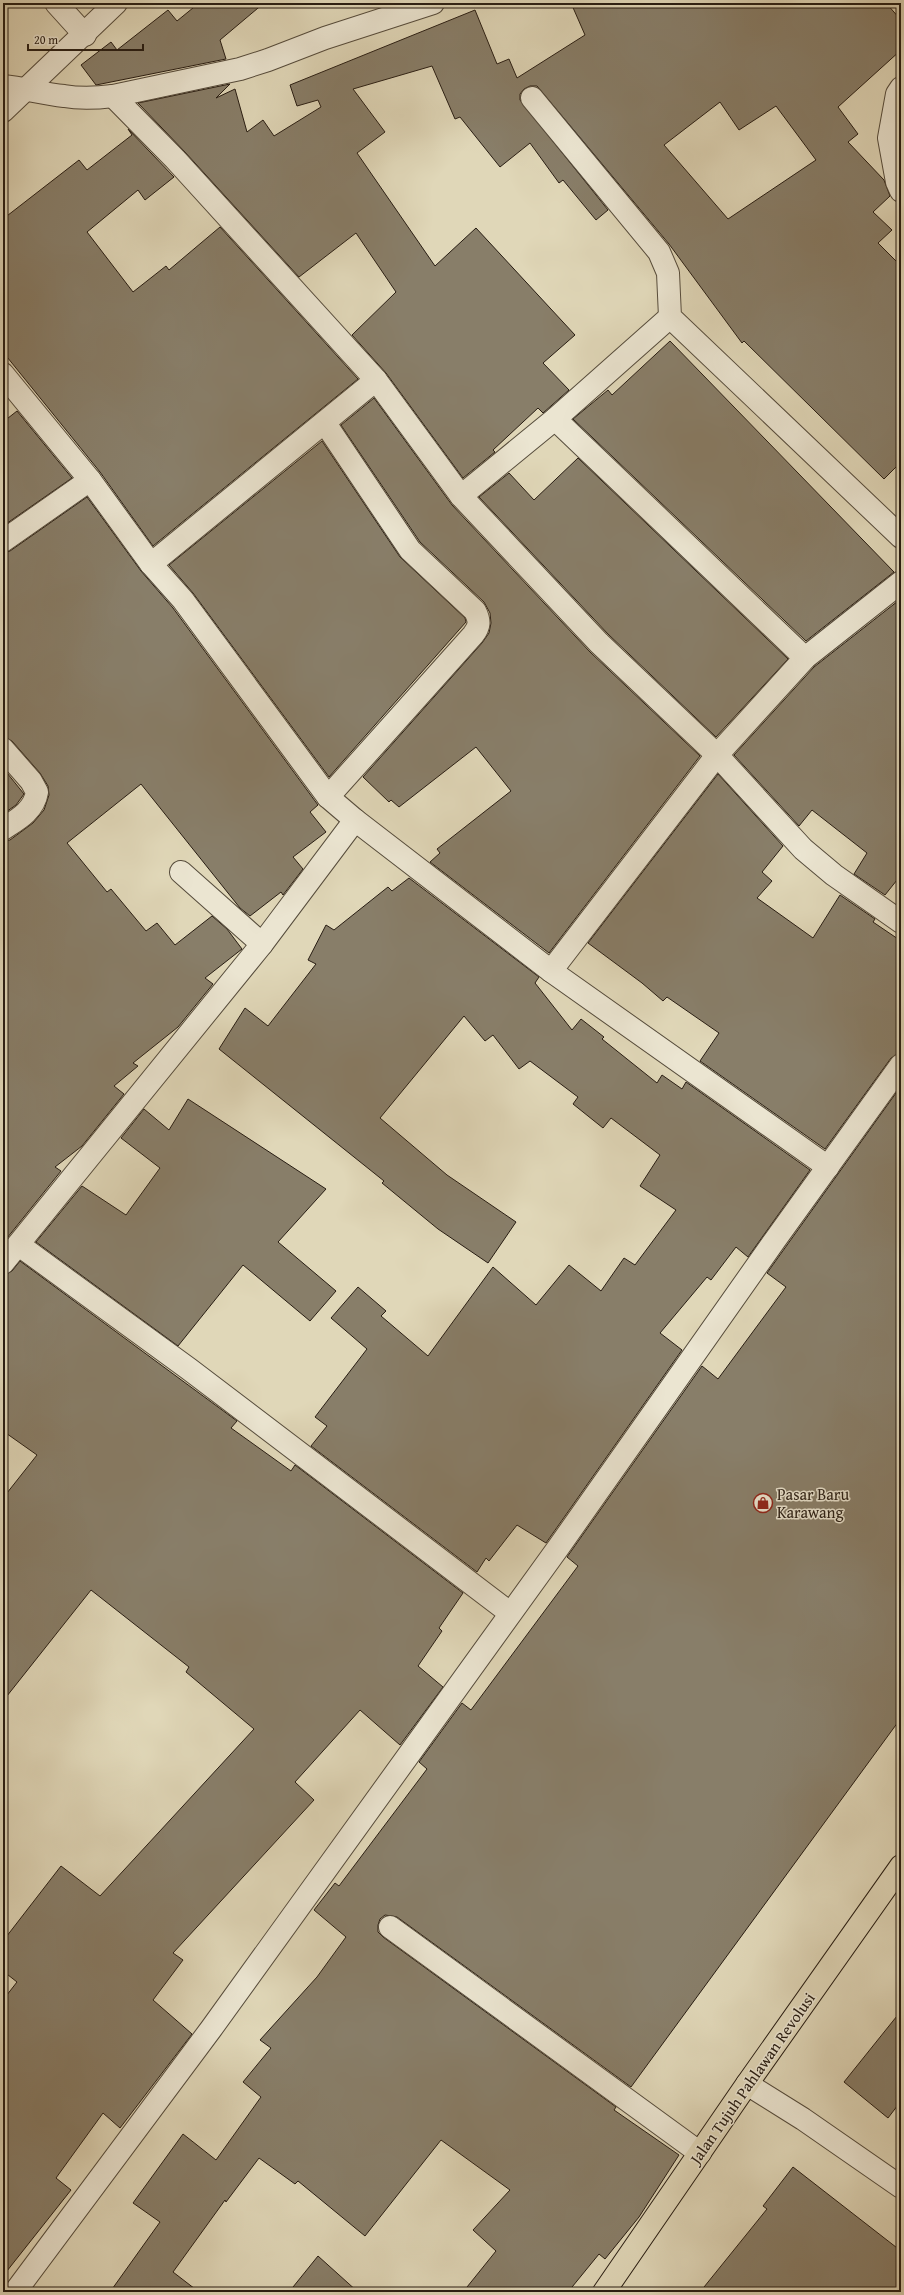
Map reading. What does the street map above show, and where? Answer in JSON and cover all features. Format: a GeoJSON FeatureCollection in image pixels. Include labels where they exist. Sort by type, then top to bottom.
{"type":"FeatureCollection","features":[{"type":"Feature","properties":{"kind":"main road","name":"Jalan Tujuh Pahlawan Revolusi"},"geometry":{"type":"LineString","coordinates":[[604,2292],[747,2084],[901,1866]]}},
{"type":"Feature","properties":{"kind":"street"},"geometry":{"type":"LineString","coordinates":[[56,3],[85,35]]}},
{"type":"Feature","properties":{"kind":"street"},"geometry":{"type":"LineString","coordinates":[[3,111],[85,35],[116,3]]}},
{"type":"Feature","properties":{"kind":"street"},"geometry":{"type":"LineString","coordinates":[[3,86],[27,88],[64,96],[92,98],[113,96],[240,69],[325,38],[433,3]]}},
{"type":"Feature","properties":{"kind":"street"},"geometry":{"type":"LineString","coordinates":[[901,88],[897,94],[889,138],[897,182],[901,191]]}},
{"type":"Feature","properties":{"kind":"street"},"geometry":{"type":"LineString","coordinates":[[113,96],[175,159],[376,380],[461,496],[599,643],[717,755],[803,849],[834,875],[901,922]]}},
{"type":"Feature","properties":{"kind":"street"},"geometry":{"type":"LineString","coordinates":[[532,98],[659,252],[668,273],[670,317],[901,537]]}},
{"type":"Feature","properties":{"kind":"street"},"geometry":{"type":"LineString","coordinates":[[461,496],[555,419],[670,317]]}},
{"type":"Feature","properties":{"kind":"street"},"geometry":{"type":"LineString","coordinates":[[3,374],[90,480],[151,564],[183,600],[328,797],[354,820],[551,971],[828,1167]]}},
{"type":"Feature","properties":{"kind":"street"},"geometry":{"type":"LineString","coordinates":[[151,564],[376,380]]}},
{"type":"Feature","properties":{"kind":"street"},"geometry":{"type":"LineString","coordinates":[[555,419],[805,658]]}},
{"type":"Feature","properties":{"kind":"street"},"geometry":{"type":"LineString","coordinates":[[325,423],[410,550],[475,611],[479,619],[479,628],[328,797]]}},
{"type":"Feature","properties":{"kind":"street"},"geometry":{"type":"LineString","coordinates":[[3,541],[90,480]]}},
{"type":"Feature","properties":{"kind":"street"},"geometry":{"type":"LineString","coordinates":[[551,971],[717,755],[805,658],[901,582]]}},
{"type":"Feature","properties":{"kind":"street"},"geometry":{"type":"LineString","coordinates":[[3,749],[31,781],[37,792],[31,806],[25,814],[3,829]]}},
{"type":"Feature","properties":{"kind":"street"},"geometry":{"type":"LineString","coordinates":[[3,1263],[262,944],[354,820]]}},
{"type":"Feature","properties":{"kind":"street"},"geometry":{"type":"LineString","coordinates":[[181,872],[262,944]]}},
{"type":"Feature","properties":{"kind":"street"},"geometry":{"type":"LineString","coordinates":[[15,2292],[216,2023],[901,1065]]}},
{"type":"Feature","properties":{"kind":"street"},"geometry":{"type":"LineString","coordinates":[[19,1245],[189,1369],[510,1612]]}},
{"type":"Feature","properties":{"kind":"street"},"geometry":{"type":"LineString","coordinates":[[390,1927],[700,2153]]}},
{"type":"Feature","properties":{"kind":"street"},"geometry":{"type":"LineString","coordinates":[[747,2084],[802,2119],[901,2187]]}},
{"type":"Feature","properties":{"kind":"building"},"geometry":{"type":"Polygon","coordinates":[[[199,3],[264,3],[220,40],[226,59],[96,85],[81,65],[111,42],[117,50],[168,10],[177,21],[199,3]]]}},
{"type":"Feature","properties":{"kind":"building"},"geometry":{"type":"Polygon","coordinates":[[[571,3],[886,3],[901,20],[901,50],[838,107],[858,134],[848,142],[884,180],[890,196],[873,212],[892,230],[878,243],[901,266],[901,462],[884,479],[744,341],[742,343],[669,244],[537,86],[530,86],[524,89],[520,94],[520,100],[608,210],[596,220],[563,180],[559,183],[530,143],[500,167],[460,117],[455,119],[432,66],[353,89],[385,132],[357,153],[435,266],[476,228],[575,335],[543,363],[569,390],[543,413],[538,408],[493,450],[495,452],[463,478],[386,373],[352,335],[396,292],[356,233],[299,277],[138,103],[230,84],[216,98],[235,89],[247,132],[263,120],[274,136],[321,107],[318,100],[297,106],[290,85],[475,10],[497,64],[509,59],[517,78],[585,35],[571,3]],[[720,102],[664,145],[728,219],[816,160],[776,106],[739,130],[720,102]]]}},
{"type":"Feature","properties":{"kind":"building"},"geometry":{"type":"Polygon","coordinates":[[[128,129],[174,177],[145,200],[138,190],[87,232],[133,292],[166,266],[169,270],[220,227],[358,379],[153,546],[100,472],[3,352],[3,219],[79,160],[87,170],[132,135],[128,129]]]}},
{"type":"Feature","properties":{"kind":"building"},"geometry":{"type":"Polygon","coordinates":[[[670,341],[894,572],[806,641],[573,419],[608,390],[612,395],[670,341]]]}},
{"type":"Feature","properties":{"kind":"building"},"geometry":{"type":"Polygon","coordinates":[[[374,398],[452,505],[590,652],[700,756],[549,953],[430,862],[440,853],[437,849],[511,791],[476,747],[399,807],[391,800],[389,802],[363,777],[482,643],[489,633],[491,623],[490,613],[484,602],[420,542],[341,425],[374,398]]]}},
{"type":"Feature","properties":{"kind":"building"},"geometry":{"type":"Polygon","coordinates":[[[17,411],[72,478],[3,526],[3,422],[17,411]]]}},
{"type":"Feature","properties":{"kind":"building"},"geometry":{"type":"Polygon","coordinates":[[[322,441],[400,557],[465,618],[466,622],[329,777],[193,593],[169,565],[322,441]]]}},
{"type":"Feature","properties":{"kind":"building"},"geometry":{"type":"Polygon","coordinates":[[[578,458],[788,659],[716,737],[608,634],[479,497],[509,473],[534,500],[578,458]]]}},
{"type":"Feature","properties":{"kind":"building"},"geometry":{"type":"Polygon","coordinates":[[[87,497],[141,571],[173,608],[318,805],[310,812],[326,832],[293,857],[303,869],[283,895],[281,892],[250,916],[240,908],[141,784],[67,843],[107,892],[111,889],[146,931],[157,923],[175,945],[212,916],[227,929],[242,949],[205,978],[213,984],[178,1027],[133,1063],[138,1066],[114,1086],[124,1094],[82,1146],[55,1167],[61,1171],[3,1243],[3,841],[10,840],[33,823],[44,810],[49,795],[48,786],[40,773],[12,741],[3,737],[3,553],[10,551],[87,497]]]}},
{"type":"Feature","properties":{"kind":"building"},"geometry":{"type":"Polygon","coordinates":[[[898,601],[901,604],[901,875],[885,895],[854,874],[867,853],[812,810],[799,826],[734,755],[814,667],[898,601]]]}},
{"type":"Feature","properties":{"kind":"building"},"geometry":{"type":"Polygon","coordinates":[[[3,768],[24,794],[16,805],[3,814],[3,768]]]}},
{"type":"Feature","properties":{"kind":"building"},"geometry":{"type":"Polygon","coordinates":[[[718,774],[783,846],[762,872],[772,881],[757,898],[813,938],[840,895],[875,919],[873,922],[901,941],[901,1053],[891,1058],[825,1149],[700,1061],[719,1033],[667,997],[663,1001],[642,983],[588,943],[718,774]]]}},
{"type":"Feature","properties":{"kind":"building"},"geometry":{"type":"Polygon","coordinates":[[[409,878],[539,977],[535,983],[572,1030],[581,1019],[604,1037],[602,1039],[657,1083],[662,1075],[682,1089],[686,1082],[810,1170],[748,1257],[736,1247],[711,1280],[707,1277],[660,1333],[682,1350],[546,1543],[517,1525],[489,1561],[486,1558],[477,1572],[311,1446],[327,1426],[315,1417],[367,1349],[331,1318],[358,1287],[386,1311],[381,1316],[428,1356],[493,1267],[536,1305],[569,1265],[601,1291],[624,1258],[635,1265],[676,1210],[640,1186],[660,1155],[611,1118],[603,1128],[573,1104],[578,1097],[530,1061],[519,1069],[493,1035],[485,1041],[464,1016],[380,1118],[447,1175],[516,1222],[488,1263],[438,1229],[382,1183],[384,1181],[219,1049],[245,1008],[268,1026],[316,964],[308,960],[326,925],[334,930],[388,887],[392,891],[409,878]]]}},
{"type":"Feature","properties":{"kind":"building","name":"Pasar Baru Karawang"},"geometry":{"type":"Polygon","coordinates":[[[901,1086],[901,1718],[631,2087],[397,1917],[385,1915],[380,1919],[378,1925],[378,1932],[383,1937],[616,2107],[614,2110],[679,2155],[639,2217],[605,2259],[599,2254],[568,2292],[463,2292],[496,2251],[473,2230],[510,2190],[441,2140],[365,2236],[298,2181],[295,2184],[259,2158],[226,2202],[225,2200],[173,2272],[199,2292],[110,2292],[160,2222],[133,2203],[183,2134],[216,2160],[261,2097],[243,2082],[271,2048],[260,2040],[317,1977],[346,1937],[314,1910],[335,1883],[339,1886],[427,1769],[419,1762],[462,1703],[471,1710],[578,1566],[567,1557],[702,1366],[718,1379],[786,1287],[767,1273],[901,1086]]]}},
{"type":"Feature","properties":{"kind":"building"},"geometry":{"type":"Polygon","coordinates":[[[188,1099],[326,1189],[278,1242],[336,1291],[310,1321],[243,1265],[178,1346],[36,1242],[82,1186],[126,1215],[160,1168],[121,1138],[144,1109],[169,1130],[188,1099]]]}},
{"type":"Feature","properties":{"kind":"building"},"geometry":{"type":"Polygon","coordinates":[[[20,1261],[237,1421],[231,1428],[291,1471],[295,1465],[463,1593],[439,1628],[442,1631],[418,1666],[443,1687],[400,1745],[360,1710],[295,1782],[314,1800],[173,1953],[183,1960],[153,2000],[192,2034],[120,2128],[103,2113],[56,2178],[71,2190],[3,2276],[3,2000],[17,1982],[3,1971],[3,1941],[61,1866],[100,1896],[254,1729],[186,1672],[189,1667],[91,1590],[3,1701],[3,1498],[37,1455],[3,1431],[3,1275],[12,1271],[20,1261]]]}},
{"type":"Feature","properties":{"kind":"building"},"geometry":{"type":"Polygon","coordinates":[[[901,2011],[901,2101],[888,2118],[844,2082],[901,2011]]]}},
{"type":"Feature","properties":{"kind":"building"},"geometry":{"type":"Polygon","coordinates":[[[793,2167],[901,2251],[901,2292],[700,2292],[767,2209],[763,2206],[793,2167]]]}},
{"type":"Feature","properties":{"kind":"building"},"geometry":{"type":"Polygon","coordinates":[[[318,2256],[358,2292],[289,2292],[318,2256]]]}},
{"type":"Feature","properties":{"kind":"place","name":"Pasar Baru Karawang"},"geometry":{"type":"Point","coordinates":[763,1503]}}]}
